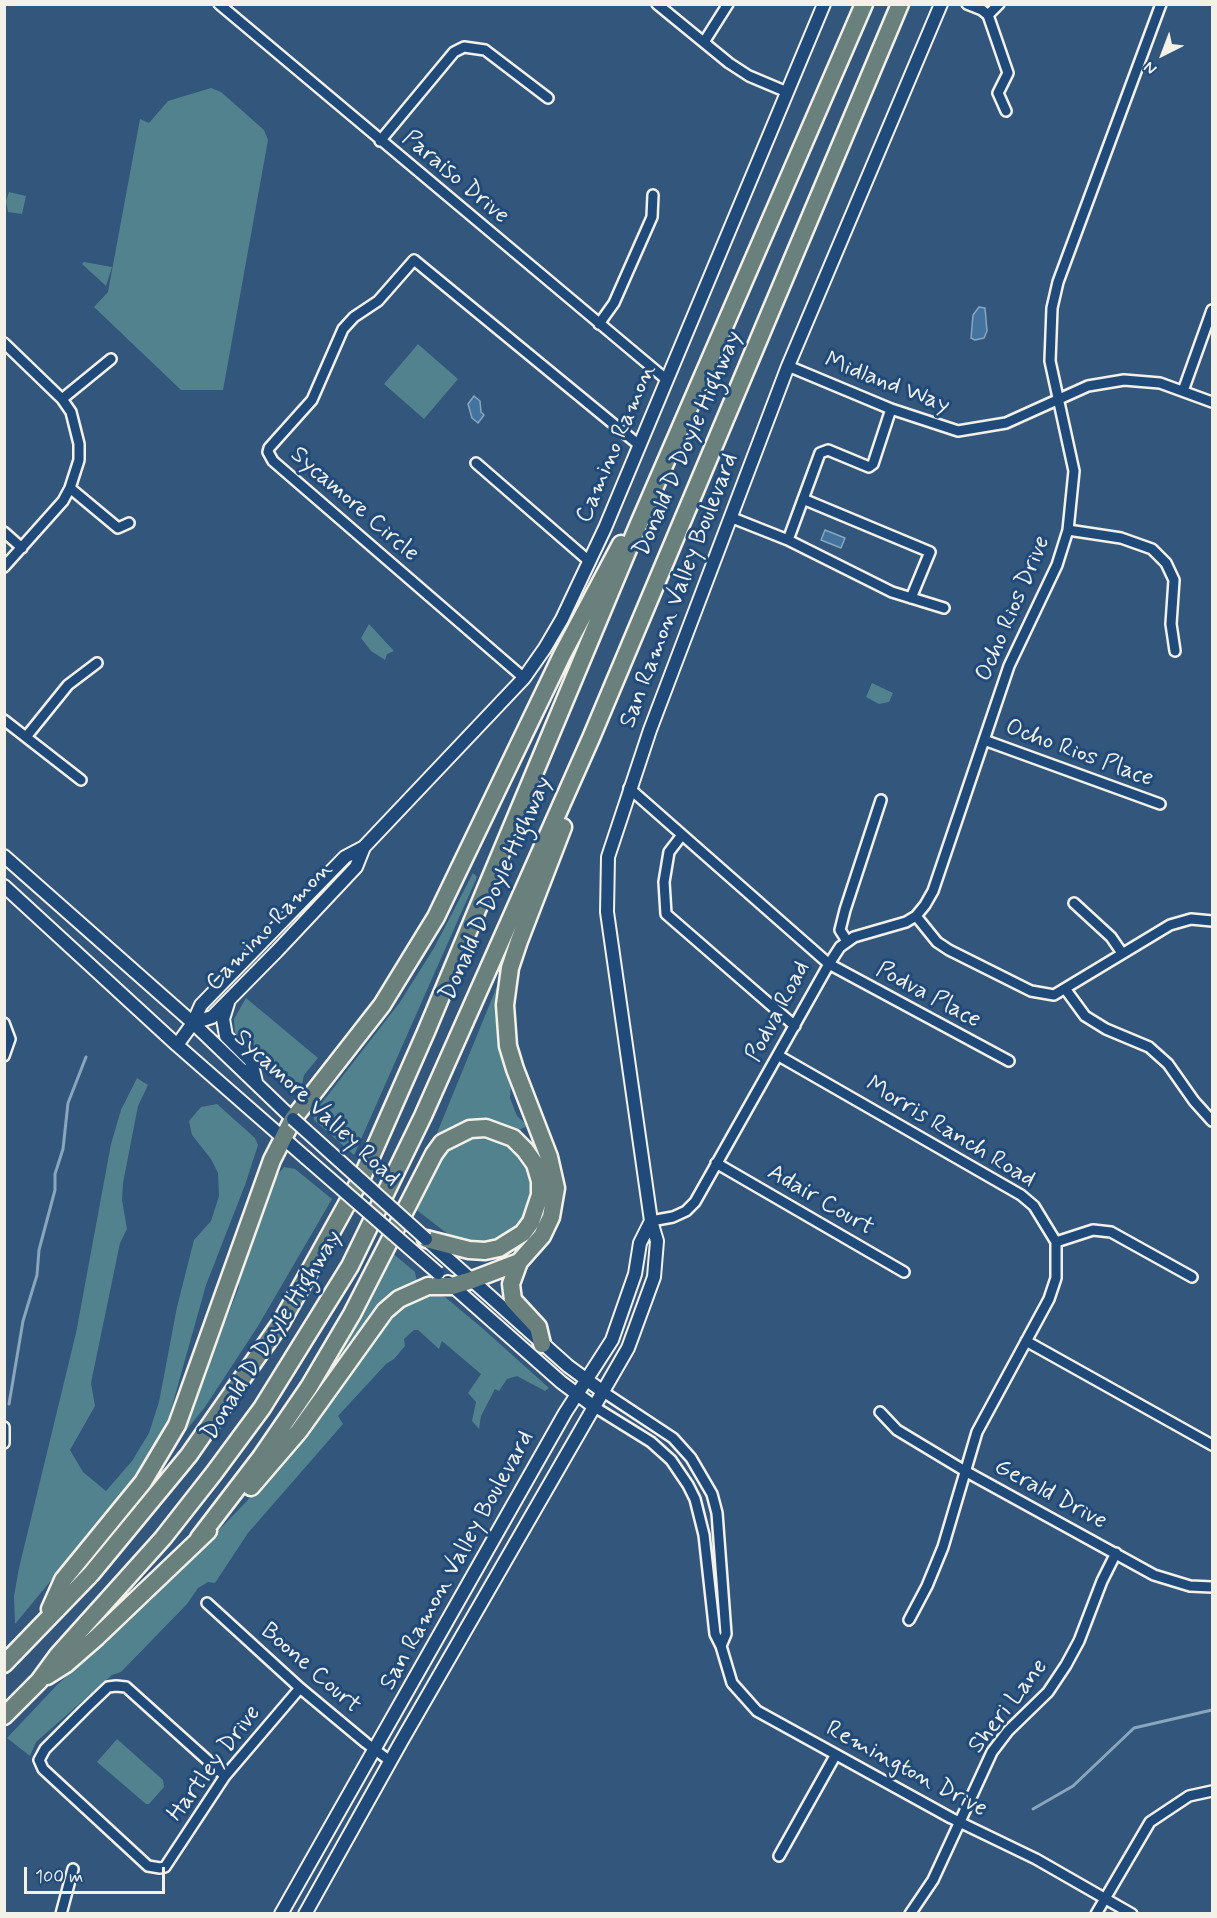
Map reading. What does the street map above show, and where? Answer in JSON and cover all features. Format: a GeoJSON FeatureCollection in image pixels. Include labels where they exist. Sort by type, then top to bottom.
{"type":"FeatureCollection","features":[{"type":"Feature","properties":{"kind":"highway","name":"Donald D Doyle Highway"},"geometry":{"type":"LineString","coordinates":[[4,1664],[91,1575],[189,1455],[237,1390],[282,1321],[323,1251],[363,1175],[395,1105],[637,528],[864,4]]}},
{"type":"Feature","properties":{"kind":"highway","name":"Donald D Doyle Highway"},"geometry":{"type":"LineString","coordinates":[[62,1659],[214,1473],[267,1399],[350,1266],[423,1116],[591,738],[900,4]]}},
{"type":"Feature","properties":{"kind":"highway"},"geometry":{"type":"LineString","coordinates":[[41,1625],[63,1580],[142,1482],[177,1425],[272,1160],[293,1119],[364,1029],[419,947],[470,850],[591,600],[619,547],[637,528]]}},
{"type":"Feature","properties":{"kind":"highway"},"geometry":{"type":"LineString","coordinates":[[542,1344],[538,1327],[513,1300],[511,1284],[519,1262],[542,1236],[551,1217],[556,1188],[555,1173],[522,1090],[508,1046],[507,986],[529,914],[583,780],[591,738]]}},
{"type":"Feature","properties":{"kind":"highway"},"geometry":{"type":"LineString","coordinates":[[200,1538],[261,1457],[309,1387],[352,1314],[434,1154],[442,1143],[470,1129],[486,1128],[513,1138],[535,1164],[540,1181],[537,1210],[523,1233],[499,1248],[469,1250],[426,1239]]}},
{"type":"Feature","properties":{"kind":"highway"},"geometry":{"type":"LineString","coordinates":[[4,1716],[62,1659],[166,1573],[218,1523],[299,1431],[385,1311],[414,1290],[452,1286],[519,1262]]}},
{"type":"Feature","properties":{"kind":"main road","name":"Camino Ramon"},"geometry":{"type":"LineString","coordinates":[[177,1045],[193,1023],[201,1005],[345,858],[364,847],[524,678],[562,619],[590,562],[824,4]]}},
{"type":"Feature","properties":{"kind":"main road","name":"San Ramon Valley Boulevard"},"geometry":{"type":"LineString","coordinates":[[305,1914],[390,1761],[628,1348],[654,1277],[657,1241],[651,1221],[607,912],[608,857],[629,788],[788,366],[941,4]]}},
{"type":"Feature","properties":{"kind":"main road","name":"Camino Ramon"},"geometry":{"type":"LineString","coordinates":[[193,1023],[212,1017],[230,999],[356,867],[364,847]]}},
{"type":"Feature","properties":{"kind":"main road","name":"Sycamore Valley Road"},"geometry":{"type":"LineString","coordinates":[[4,856],[193,1023],[293,1119],[542,1344],[586,1381],[602,1391]]}},
{"type":"Feature","properties":{"kind":"main road","name":"Sycamore Valley Road"},"geometry":{"type":"LineString","coordinates":[[4,886],[177,1045],[577,1395],[593,1406]]}},
{"type":"Feature","properties":{"kind":"main road"},"geometry":{"type":"LineString","coordinates":[[230,999],[223,1018],[226,1036],[251,1061],[256,1083]]}},
{"type":"Feature","properties":{"kind":"main road","name":"San Ramon Valley Boulevard"},"geometry":{"type":"LineString","coordinates":[[281,1914],[577,1395],[612,1340],[635,1274],[640,1242],[651,1221]]}},
{"type":"Feature","properties":{"kind":"street","name":"Paraiso Drive"},"geometry":{"type":"LineString","coordinates":[[219,4],[667,380]]}},
{"type":"Feature","properties":{"kind":"street"},"geometry":{"type":"LineString","coordinates":[[657,4],[749,76],[787,92]]}},
{"type":"Feature","properties":{"kind":"street"},"geometry":{"type":"LineString","coordinates":[[704,42],[728,4]]}},
{"type":"Feature","properties":{"kind":"street"},"geometry":{"type":"LineString","coordinates":[[967,4],[982,10],[987,15],[1008,73],[998,93],[1006,111]]}},
{"type":"Feature","properties":{"kind":"street"},"geometry":{"type":"LineString","coordinates":[[987,15],[999,4]]}},
{"type":"Feature","properties":{"kind":"street","name":"Ocho Rios Drive"},"geometry":{"type":"LineString","coordinates":[[916,916],[933,891],[1009,666],[1057,565],[1068,530],[1074,471],[1050,361],[1052,308],[1058,282],[1161,4]]}},
{"type":"Feature","properties":{"kind":"street"},"geometry":{"type":"LineString","coordinates":[[380,141],[454,52],[464,47],[485,50],[548,98]]}},
{"type":"Feature","properties":{"kind":"street"},"geometry":{"type":"LineString","coordinates":[[599,324],[614,303],[652,217],[653,195]]}},
{"type":"Feature","properties":{"kind":"street","name":"Sycamore Circle"},"geometry":{"type":"LineString","coordinates":[[524,678],[273,461],[268,452],[269,448],[312,400],[343,329],[354,316],[378,301],[414,260],[639,445]]}},
{"type":"Feature","properties":{"kind":"street"},"geometry":{"type":"LineString","coordinates":[[1183,391],[1212,310]]}},
{"type":"Feature","properties":{"kind":"street"},"geometry":{"type":"LineString","coordinates":[[4,343],[62,399],[70,412],[79,444],[79,460],[70,488],[4,567]]}},
{"type":"Feature","properties":{"kind":"street"},"geometry":{"type":"LineString","coordinates":[[62,399],[111,359]]}},
{"type":"Feature","properties":{"kind":"street","name":"Midland Way"},"geometry":{"type":"LineString","coordinates":[[788,366],[891,409],[958,431],[1006,423],[1088,387],[1124,380],[1160,383],[1212,402]]}},
{"type":"Feature","properties":{"kind":"street"},"geometry":{"type":"LineString","coordinates":[[788,540],[824,450],[864,467],[873,464],[891,409]]}},
{"type":"Feature","properties":{"kind":"street"},"geometry":{"type":"LineString","coordinates":[[476,463],[590,562]]}},
{"type":"Feature","properties":{"kind":"street"},"geometry":{"type":"LineString","coordinates":[[70,488],[118,528],[129,523]]}},
{"type":"Feature","properties":{"kind":"street"},"geometry":{"type":"LineString","coordinates":[[803,499],[930,552],[911,598]]}},
{"type":"Feature","properties":{"kind":"street"},"geometry":{"type":"LineString","coordinates":[[730,517],[788,540],[859,577],[911,598],[944,608]]}},
{"type":"Feature","properties":{"kind":"street"},"geometry":{"type":"LineString","coordinates":[[1068,530],[1121,538],[1152,549],[1166,562],[1174,580],[1171,624],[1175,651]]}},
{"type":"Feature","properties":{"kind":"street"},"geometry":{"type":"LineString","coordinates":[[4,532],[22,548]]}},
{"type":"Feature","properties":{"kind":"street"},"geometry":{"type":"LineString","coordinates":[[26,737],[68,685],[97,663]]}},
{"type":"Feature","properties":{"kind":"street"},"geometry":{"type":"LineString","coordinates":[[4,720],[81,780]]}},
{"type":"Feature","properties":{"kind":"street","name":"Ocho Rios Place"},"geometry":{"type":"LineString","coordinates":[[984,740],[1160,804]]}},
{"type":"Feature","properties":{"kind":"street","name":"Podva Road"},"geometry":{"type":"LineString","coordinates":[[629,788],[829,964],[779,1056],[691,1207],[673,1217],[651,1221]]}},
{"type":"Feature","properties":{"kind":"street"},"geometry":{"type":"LineString","coordinates":[[847,941],[840,930],[881,800]]}},
{"type":"Feature","properties":{"kind":"street"},"geometry":{"type":"LineString","coordinates":[[682,835],[669,852],[664,882],[666,914],[795,1026]]}},
{"type":"Feature","properties":{"kind":"street"},"geometry":{"type":"LineString","coordinates":[[1074,903],[1111,937],[1122,953]]}},
{"type":"Feature","properties":{"kind":"street"},"geometry":{"type":"LineString","coordinates":[[829,964],[847,941],[862,934],[906,922],[916,916],[943,946],[1031,991],[1054,995],[1066,990],[1170,925],[1191,919],[1212,921]]}},
{"type":"Feature","properties":{"kind":"street","name":"Podva Place"},"geometry":{"type":"LineString","coordinates":[[829,964],[1009,1061]]}},
{"type":"Feature","properties":{"kind":"street"},"geometry":{"type":"LineString","coordinates":[[1066,990],[1085,1016],[1106,1029],[1149,1047],[1168,1064],[1194,1101],[1212,1121]]}},
{"type":"Feature","properties":{"kind":"street"},"geometry":{"type":"LineString","coordinates":[[4,1023],[10,1039],[4,1056]]}},
{"type":"Feature","properties":{"kind":"street","name":"Morris Ranch Road"},"geometry":{"type":"LineString","coordinates":[[779,1056],[1021,1195],[1034,1206],[1056,1242]]}},
{"type":"Feature","properties":{"kind":"street","name":"Adair Court"},"geometry":{"type":"LineString","coordinates":[[716,1163],[904,1272]]}},
{"type":"Feature","properties":{"kind":"street"},"geometry":{"type":"LineString","coordinates":[[909,1620],[927,1586],[943,1546],[977,1432],[1050,1299],[1056,1278],[1056,1242],[1093,1230],[1112,1232],[1192,1277]]}},
{"type":"Feature","properties":{"kind":"street"},"geometry":{"type":"LineString","coordinates":[[1026,1341],[1212,1444]]}},
{"type":"Feature","properties":{"kind":"street"},"geometry":{"type":"LineString","coordinates":[[602,1391],[673,1438],[691,1458],[712,1494],[717,1513],[726,1634],[721,1646]]}},
{"type":"Feature","properties":{"kind":"street","name":"Remington Drive"},"geometry":{"type":"LineString","coordinates":[[593,1406],[651,1442],[671,1460],[688,1485],[703,1526],[715,1634],[732,1683],[757,1711],[835,1756],[959,1822],[1036,1859],[1132,1914]]}},
{"type":"Feature","properties":{"kind":"street","name":"Gerald Drive"},"geometry":{"type":"LineString","coordinates":[[880,1412],[897,1430],[965,1471],[1154,1575],[1190,1586],[1212,1587]]}},
{"type":"Feature","properties":{"kind":"street"},"geometry":{"type":"LineString","coordinates":[[4,1427],[4,1443]]}},
{"type":"Feature","properties":{"kind":"street","name":"Sheri Lane"},"geometry":{"type":"LineString","coordinates":[[910,1914],[933,1880],[992,1752],[1008,1731],[1048,1692],[1066,1665],[1116,1553]]}},
{"type":"Feature","properties":{"kind":"street","name":"Boone Court"},"geometry":{"type":"LineString","coordinates":[[207,1603],[300,1688],[390,1761]]}},
{"type":"Feature","properties":{"kind":"street","name":"Hartley Drive"},"geometry":{"type":"LineString","coordinates":[[225,1776],[126,1687],[116,1686],[108,1688],[42,1754],[39,1760],[43,1769],[140,1858],[156,1869],[165,1867],[225,1776],[300,1688]]}},
{"type":"Feature","properties":{"kind":"street"},"geometry":{"type":"LineString","coordinates":[[779,1856],[835,1756]]}},
{"type":"Feature","properties":{"kind":"street"},"geometry":{"type":"LineString","coordinates":[[1096,1914],[1150,1822],[1189,1796],[1212,1791]]}},
{"type":"Feature","properties":{"kind":"street"},"geometry":{"type":"LineString","coordinates":[[61,1914],[73,1869]]}},
{"type":"Feature","properties":{"kind":"green space"},"geometry":{"type":"Polygon","coordinates":[[[211,88],[221,92],[264,130],[268,140],[223,390],[181,390],[94,307],[108,292],[140,119],[149,123],[168,101],[211,88]]]}},
{"type":"Feature","properties":{"kind":"green space"},"geometry":{"type":"Polygon","coordinates":[[[9,192],[26,196],[22,214],[8,212],[6,201],[9,192]]]}},
{"type":"Feature","properties":{"kind":"green space"},"geometry":{"type":"Polygon","coordinates":[[[84,262],[112,267],[106,286],[82,264],[84,262]]]}},
{"type":"Feature","properties":{"kind":"green space"},"geometry":{"type":"Polygon","coordinates":[[[418,344],[458,379],[424,419],[384,384],[418,344]]]}},
{"type":"Feature","properties":{"kind":"green space"},"geometry":{"type":"Polygon","coordinates":[[[369,624],[394,651],[387,654],[385,660],[371,651],[361,638],[369,624]]]}},
{"type":"Feature","properties":{"kind":"green space"},"geometry":{"type":"Polygon","coordinates":[[[872,683],[893,693],[889,702],[879,704],[866,697],[872,683]]]}},
{"type":"Feature","properties":{"kind":"green space"},"geometry":{"type":"Polygon","coordinates":[[[473,873],[477,877],[354,1155],[314,1120],[314,1113],[400,1002],[434,948],[473,873]]]}},
{"type":"Feature","properties":{"kind":"green space"},"geometry":{"type":"Polygon","coordinates":[[[498,984],[504,1060],[511,1084],[510,1098],[517,1116],[528,1126],[514,1132],[439,1136],[437,1133],[498,984]]]}},
{"type":"Feature","properties":{"kind":"green space"},"geometry":{"type":"Polygon","coordinates":[[[246,998],[318,1058],[304,1075],[302,1085],[299,1082],[295,1086],[285,1084],[235,1033],[234,1019],[246,998]]]}},
{"type":"Feature","properties":{"kind":"green space"},"geometry":{"type":"Polygon","coordinates":[[[137,1078],[148,1085],[138,1106],[123,1183],[122,1200],[127,1229],[120,1243],[91,1383],[95,1406],[70,1450],[83,1472],[106,1491],[132,1461],[149,1433],[159,1402],[177,1307],[194,1240],[211,1221],[219,1196],[218,1173],[211,1159],[192,1135],[189,1121],[201,1107],[217,1104],[255,1138],[258,1145],[206,1285],[167,1424],[126,1490],[15,1624],[14,1596],[19,1568],[76,1333],[111,1144],[121,1110],[137,1078]]]}},
{"type":"Feature","properties":{"kind":"green space"},"geometry":{"type":"Polygon","coordinates":[[[473,1138],[496,1140],[515,1151],[526,1166],[531,1184],[531,1196],[520,1223],[498,1240],[488,1243],[470,1243],[453,1238],[414,1208],[441,1156],[448,1149],[473,1138]]]}},
{"type":"Feature","properties":{"kind":"green space"},"geometry":{"type":"Polygon","coordinates":[[[284,1167],[295,1169],[332,1199],[258,1326],[205,1407],[184,1433],[182,1430],[239,1287],[238,1275],[273,1180],[284,1167]]]}},
{"type":"Feature","properties":{"kind":"green space"},"geometry":{"type":"Polygon","coordinates":[[[390,1251],[415,1272],[417,1282],[400,1288],[386,1301],[307,1407],[390,1251]]]}},
{"type":"Feature","properties":{"kind":"green space"},"geometry":{"type":"Polygon","coordinates":[[[434,1294],[445,1297],[549,1388],[545,1391],[517,1376],[507,1379],[499,1391],[495,1389],[481,1416],[479,1429],[472,1421],[476,1402],[468,1393],[481,1374],[442,1341],[439,1349],[418,1330],[414,1330],[404,1339],[405,1346],[394,1359],[386,1364],[338,1416],[343,1424],[248,1533],[215,1583],[208,1582],[198,1588],[187,1604],[121,1672],[112,1675],[36,1742],[30,1756],[7,1738],[57,1685],[159,1592],[245,1503],[268,1477],[383,1324],[407,1301],[434,1294]]]}},
{"type":"Feature","properties":{"kind":"green space"},"geometry":{"type":"Polygon","coordinates":[[[117,1739],[163,1780],[164,1787],[149,1804],[146,1804],[97,1762],[117,1739]]]}},
{"type":"Feature","properties":{"kind":"water"},"geometry":{"type":"Polygon","coordinates":[[[979,307],[985,308],[987,331],[984,338],[975,340],[971,338],[973,315],[979,307]]]}},
{"type":"Feature","properties":{"kind":"water"},"geometry":{"type":"Polygon","coordinates":[[[474,396],[480,401],[481,412],[484,415],[478,423],[472,418],[468,404],[474,396]]]}},
{"type":"Feature","properties":{"kind":"water"},"geometry":{"type":"Polygon","coordinates":[[[825,530],[845,538],[841,548],[821,540],[825,530]]]}},
{"type":"Feature","properties":{"kind":"waterway"},"geometry":{"type":"LineString","coordinates":[[9,1404],[23,1321],[37,1275],[39,1250],[55,1190],[55,1174],[63,1149],[68,1103],[86,1057]]}},
{"type":"Feature","properties":{"kind":"waterway"},"geometry":{"type":"LineString","coordinates":[[1033,1809],[1073,1786],[1134,1728],[1212,1710]]}}]}
